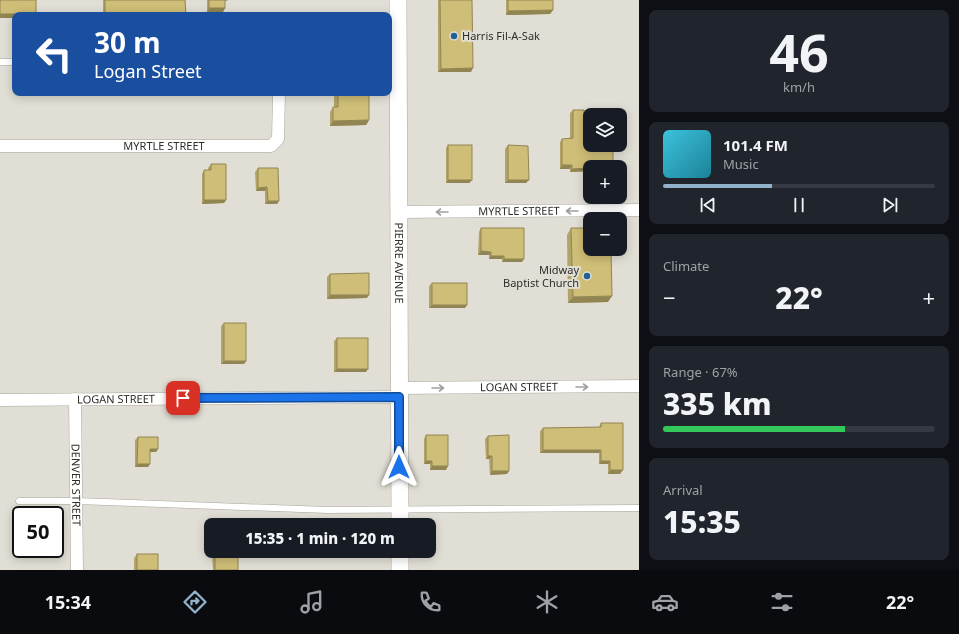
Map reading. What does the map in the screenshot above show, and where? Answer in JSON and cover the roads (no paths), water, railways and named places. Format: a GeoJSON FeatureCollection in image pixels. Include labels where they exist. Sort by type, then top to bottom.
{"type":"FeatureCollection","features":[{"type":"Feature","properties":{"kind":"main road","name":"PIERRE AVENUE"},"geometry":{"type":"LineString","coordinates":[[398,0],[393,59],[399,212],[400,517]]}},
{"type":"Feature","properties":{"kind":"main road"},"geometry":{"type":"LineString","coordinates":[[400,558],[400,570]]}},
{"type":"Feature","properties":{"kind":"street","name":"MYRTLE STREET"},"geometry":{"type":"LineString","coordinates":[[0,146],[271,146],[277,142],[278,139],[279,96]]}},
{"type":"Feature","properties":{"kind":"street","name":"MYRTLE STREET"},"geometry":{"type":"LineString","coordinates":[[399,212],[639,210]]}},
{"type":"Feature","properties":{"kind":"street","name":"LOGAN STREET"},"geometry":{"type":"LineString","coordinates":[[0,400],[639,386]]}},
{"type":"Feature","properties":{"kind":"street","name":"DENVER STREET"},"geometry":{"type":"LineString","coordinates":[[76,399],[77,570]]}},
{"type":"Feature","properties":{"kind":"lane"},"geometry":{"type":"LineString","coordinates":[[0,62],[12,62]]}},
{"type":"Feature","properties":{"kind":"lane"},"geometry":{"type":"LineString","coordinates":[[19,501],[76,501],[328,510],[400,517],[639,508]]}},
{"type":"Feature","properties":{"kind":"place","name":"Harris Fil-A-Sak"},"geometry":{"type":"Point","coordinates":[454,36]}},
{"type":"Feature","properties":{"kind":"place","name":"Midway Baptist Church"},"geometry":{"type":"Point","coordinates":[587,276]}}]}
